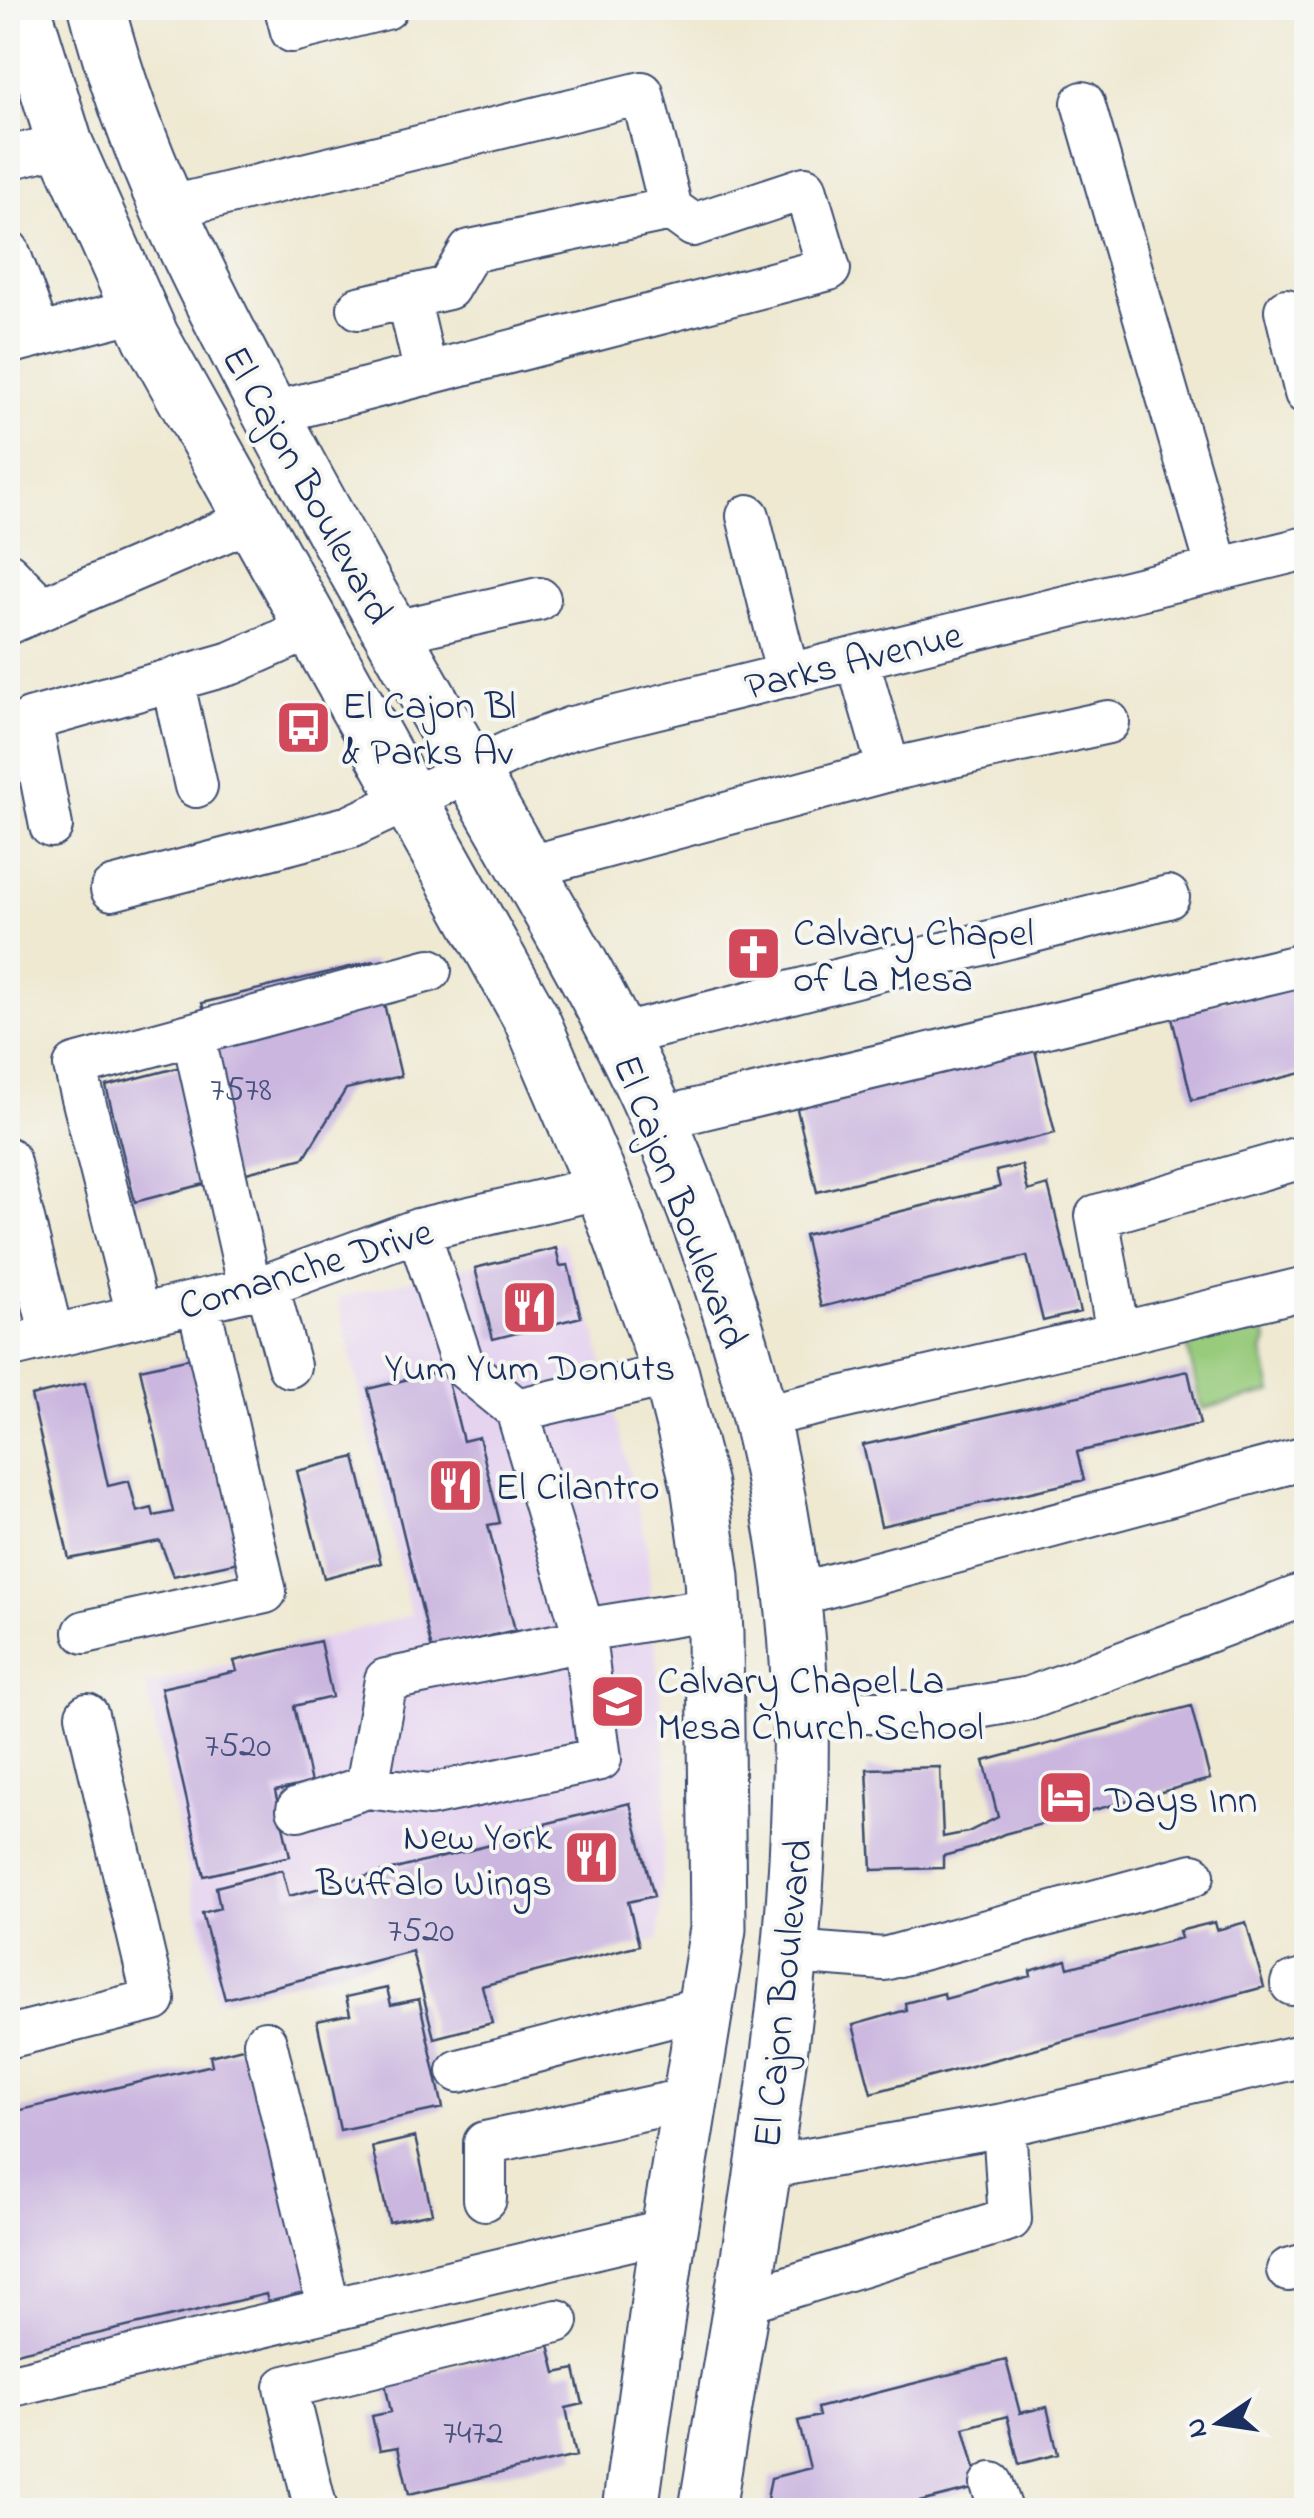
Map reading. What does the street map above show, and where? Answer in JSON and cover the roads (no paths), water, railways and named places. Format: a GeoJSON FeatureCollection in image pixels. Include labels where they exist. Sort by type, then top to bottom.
{"type":"FeatureCollection","features":[{"type":"Feature","properties":{"kind":"main road","name":"El Cajon Boulevard"},"geometry":{"type":"LineString","coordinates":[[24,8],[65,144],[138,310],[530,1018],[603,1187],[672,1374],[699,1485],[714,1608],[718,1929],[669,2230],[630,2510]]}},
{"type":"Feature","properties":{"kind":"main road","name":"El Cajon Boulevard"},"geometry":{"type":"LineString","coordinates":[[97,8],[136,129],[167,208],[217,315],[390,633],[526,868],[618,1036],[658,1119],[718,1274],[759,1417],[776,1493],[791,1596],[800,1712],[799,1831],[791,1952],[763,2168],[707,2510]]}},
{"type":"Feature","properties":{"kind":"main road"},"geometry":{"type":"LineString","coordinates":[[714,1608],[773,1694],[800,1712]]}},
{"type":"Feature","properties":{"kind":"street"},"geometry":{"type":"LineString","coordinates":[[286,8],[292,31],[386,8]]}},
{"type":"Feature","properties":{"kind":"street"},"geometry":{"type":"LineString","coordinates":[[167,208],[642,93],[671,209],[693,225],[805,188],[829,268],[270,414]]}},
{"type":"Feature","properties":{"kind":"street"},"geometry":{"type":"LineString","coordinates":[[1083,103],[1218,570]]}},
{"type":"Feature","properties":{"kind":"street"},"geometry":{"type":"LineString","coordinates":[[8,158],[65,144]]}},
{"type":"Feature","properties":{"kind":"street"},"geometry":{"type":"LineString","coordinates":[[360,308],[448,288],[470,251],[671,209]]}},
{"type":"Feature","properties":{"kind":"street"},"geometry":{"type":"LineString","coordinates":[[8,251],[23,340],[138,310]]}},
{"type":"Feature","properties":{"kind":"street"},"geometry":{"type":"LineString","coordinates":[[408,297],[426,374]]}},
{"type":"Feature","properties":{"kind":"street"},"geometry":{"type":"LineString","coordinates":[[1286,310],[1306,394]]}},
{"type":"Feature","properties":{"kind":"street"},"geometry":{"type":"LineString","coordinates":[[748,516],[788,676]]}},
{"type":"Feature","properties":{"kind":"street"},"geometry":{"type":"LineString","coordinates":[[8,574],[25,615],[253,520]]}},
{"type":"Feature","properties":{"kind":"street","name":"Parks Avenue"},"geometry":{"type":"LineString","coordinates":[[112,889],[350,827],[527,744],[572,728],[1306,548]]}},
{"type":"Feature","properties":{"kind":"street"},"geometry":{"type":"LineString","coordinates":[[390,633],[539,599]]}},
{"type":"Feature","properties":{"kind":"street"},"geometry":{"type":"LineString","coordinates":[[51,826],[30,720],[232,663],[313,626]]}},
{"type":"Feature","properties":{"kind":"street"},"geometry":{"type":"LineString","coordinates":[[857,658],[889,770]]}},
{"type":"Feature","properties":{"kind":"street"},"geometry":{"type":"LineString","coordinates":[[172,680],[196,786]]}},
{"type":"Feature","properties":{"kind":"street"},"geometry":{"type":"LineString","coordinates":[[526,868],[889,770],[1108,722]]}},
{"type":"Feature","properties":{"kind":"street"},"geometry":{"type":"LineString","coordinates":[[618,1036],[1168,897]]}},
{"type":"Feature","properties":{"kind":"street"},"geometry":{"type":"LineString","coordinates":[[658,1119],[1306,964]]}},
{"type":"Feature","properties":{"kind":"street"},"geometry":{"type":"LineString","coordinates":[[138,1315],[75,1066],[430,970]]}},
{"type":"Feature","properties":{"kind":"street"},"geometry":{"type":"LineString","coordinates":[[192,1034],[259,1287],[290,1366]]}},
{"type":"Feature","properties":{"kind":"street"},"geometry":{"type":"LineString","coordinates":[[1118,1334],[1096,1216],[1306,1156]]}},
{"type":"Feature","properties":{"kind":"street"},"geometry":{"type":"LineString","coordinates":[[8,1159],[52,1336]]}},
{"type":"Feature","properties":{"kind":"street","name":"Comanche Drive"},"geometry":{"type":"LineString","coordinates":[[8,1347],[259,1287],[418,1230],[603,1187]]}},
{"type":"Feature","properties":{"kind":"street"},"geometry":{"type":"LineString","coordinates":[[298,1810],[367,1787],[429,1794],[600,1759],[583,1635],[517,1410],[464,1366],[418,1230]]}},
{"type":"Feature","properties":{"kind":"street"},"geometry":{"type":"LineString","coordinates":[[759,1417],[1306,1288]]}},
{"type":"Feature","properties":{"kind":"street"},"geometry":{"type":"LineString","coordinates":[[85,1632],[265,1592],[198,1302]]}},
{"type":"Feature","properties":{"kind":"street"},"geometry":{"type":"LineString","coordinates":[[517,1410],[672,1374]]}},
{"type":"Feature","properties":{"kind":"street"},"geometry":{"type":"LineString","coordinates":[[791,1596],[1306,1458]]}},
{"type":"Feature","properties":{"kind":"street"},"geometry":{"type":"LineString","coordinates":[[800,1712],[950,1712],[1030,1698],[1306,1594]]}},
{"type":"Feature","properties":{"kind":"street"},"geometry":{"type":"LineString","coordinates":[[367,1787],[386,1680],[714,1608]]}},
{"type":"Feature","properties":{"kind":"street"},"geometry":{"type":"LineString","coordinates":[[8,2037],[154,2000],[87,1715]]}},
{"type":"Feature","properties":{"kind":"street"},"geometry":{"type":"LineString","coordinates":[[791,1952],[884,1959],[1194,1875]]}},
{"type":"Feature","properties":{"kind":"street"},"geometry":{"type":"LineString","coordinates":[[459,2071],[706,2008]]}},
{"type":"Feature","properties":{"kind":"street"},"geometry":{"type":"LineString","coordinates":[[264,2042],[329,2310]]}},
{"type":"Feature","properties":{"kind":"street"},"geometry":{"type":"LineString","coordinates":[[763,2168],[1004,2125],[1306,2055]]}},
{"type":"Feature","properties":{"kind":"street"},"geometry":{"type":"LineString","coordinates":[[485,2199],[485,2142],[690,2099]]}},
{"type":"Feature","properties":{"kind":"street"},"geometry":{"type":"LineString","coordinates":[[740,2302],[1010,2219],[1004,2125]]}},
{"type":"Feature","properties":{"kind":"street"},"geometry":{"type":"LineString","coordinates":[[8,2386],[669,2230]]}},
{"type":"Feature","properties":{"kind":"street"},"geometry":{"type":"LineString","coordinates":[[316,2510],[286,2387],[557,2321]]}},
{"type":"Feature","properties":{"kind":"place","name":"El Cajon Bl & Parks Av"},"geometry":{"type":"Point","coordinates":[303,727]}},
{"type":"Feature","properties":{"kind":"place","name":"Calvary Chapel of La Mesa"},"geometry":{"type":"Point","coordinates":[754,954]}},
{"type":"Feature","properties":{"kind":"place","name":"Yum Yum Donuts"},"geometry":{"type":"Point","coordinates":[530,1307]}},
{"type":"Feature","properties":{"kind":"place","name":"El Cilantro"},"geometry":{"type":"Point","coordinates":[456,1485]}},
{"type":"Feature","properties":{"kind":"place","name":"Calvary Chapel La Mesa Church School"},"geometry":{"type":"Point","coordinates":[618,1702]}},
{"type":"Feature","properties":{"kind":"place","name":"Days Inn"},"geometry":{"type":"Point","coordinates":[1066,1798]}},
{"type":"Feature","properties":{"kind":"place","name":"New York Buffalo Wings"},"geometry":{"type":"Point","coordinates":[591,1858]}}]}
